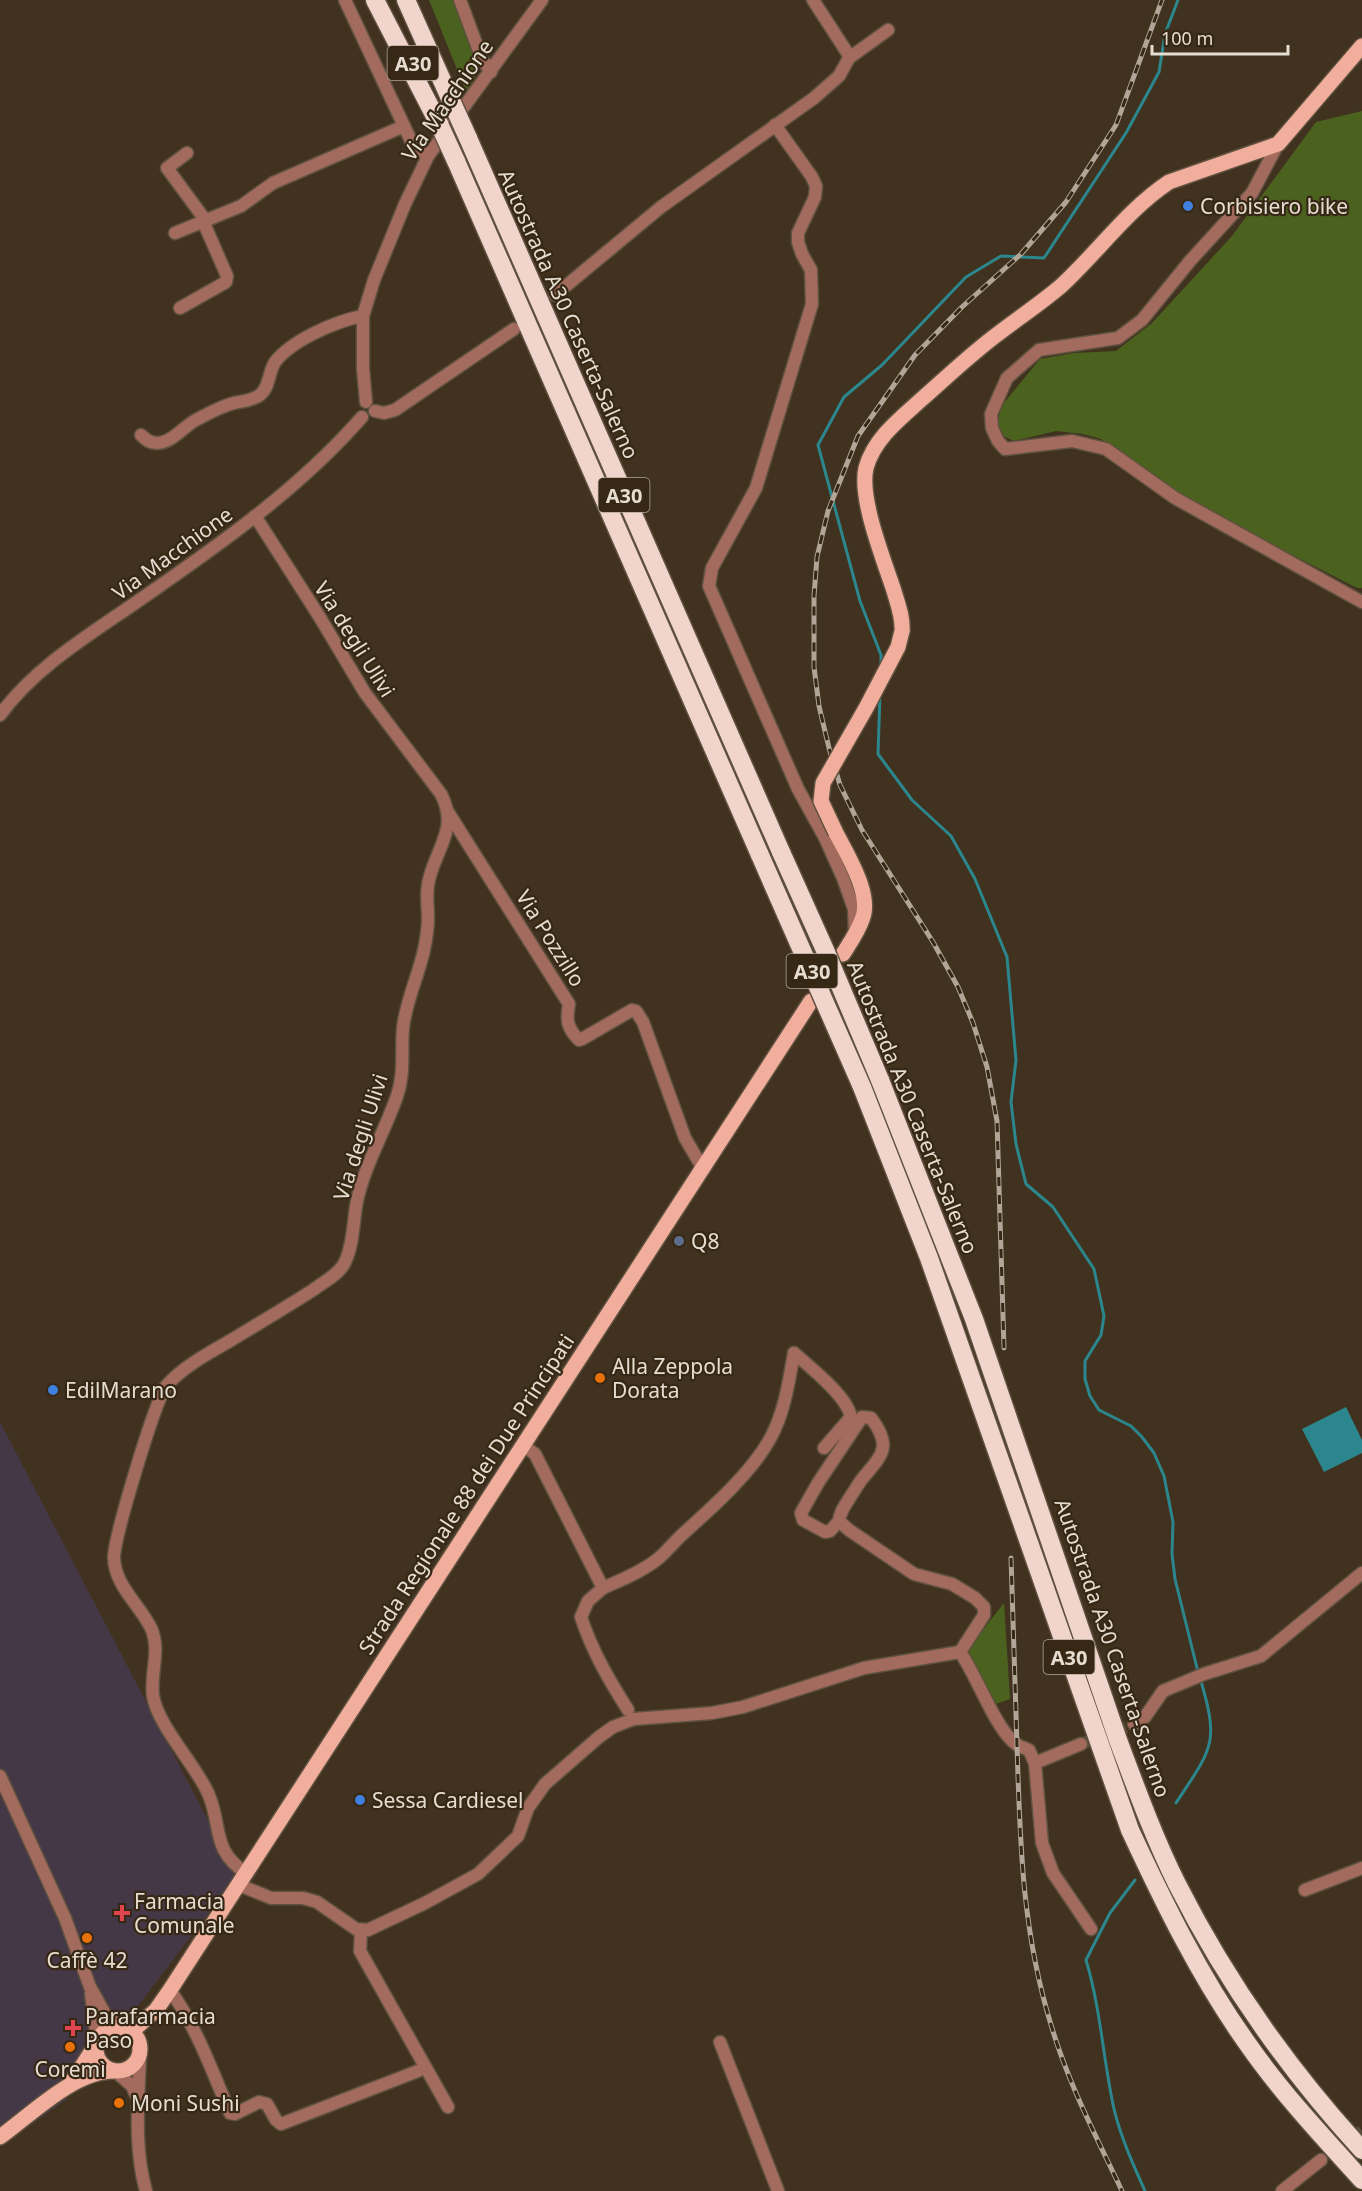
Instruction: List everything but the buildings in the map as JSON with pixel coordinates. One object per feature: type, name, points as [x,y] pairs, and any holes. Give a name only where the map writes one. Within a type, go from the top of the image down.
[{"type":"highway","points":[[375,0],[440,126]]},
{"type":"highway","name":"A30","points":[[386,0],[440,126]]},
{"type":"highway","name":"Autostrada A30 Caserta-Salerno","points":[[406,0],[825,950],[880,1080],[974,1319],[1118,1740],[1176,1883],[1220,1961],[1266,2035],[1321,2105],[1362,2150]]},
{"type":"highway","name":"Autostrada A30 Caserta-Salerno","points":[[440,126],[862,1088],[929,1258],[1130,1830],[1200,1970],[1247,2043],[1304,2117],[1362,2180]]},
{"type":"main road","points":[[843,954],[864,916],[865,905],[855,872],[821,801],[823,783],[871,700],[898,647],[902,631],[901,613],[872,523],[866,495],[866,469],[874,447],[887,431],[969,358],[1059,288],[1088,260],[1126,217],[1153,193],[1169,182],[1278,144],[1362,46]]},
{"type":"main road","name":"Strada Regionale 88 dei Due Principati","points":[[71,2083],[97,2042],[108,2030],[138,2026],[156,2010],[170,1990],[811,1001]]},
{"type":"main road","name":"Strada Regionale 88 dei Due Principati","points":[[0,2138],[71,2083],[90,2074],[123,2070],[132,2066],[138,2059],[156,2010]]},
{"type":"main road","points":[[123,2028],[135,2035],[140,2051]]},
{"type":"main road","points":[[97,2042],[96,2054],[99,2061],[106,2068],[115,2071]]},
{"type":"street","points":[[345,0],[412,143],[428,156]]},
{"type":"street","points":[[460,0],[482,59],[491,72]]},
{"type":"street","name":"Via Macchione","points":[[0,715],[34,676],[230,537],[321,460],[362,417],[359,409],[371,406],[363,368],[363,316],[374,280],[405,204],[428,156],[542,0]]},
{"type":"street","points":[[813,0],[850,57]]},
{"type":"street","points":[[555,295],[661,207],[814,98],[839,76],[850,57],[888,30]]},
{"type":"street","points":[[775,125],[816,186],[810,210],[798,232],[802,255],[811,270],[812,304],[756,488],[712,568],[709,586],[798,789],[825,838],[843,878],[854,909],[855,933]]},
{"type":"street","points":[[175,233],[241,206],[273,183],[404,126]]},
{"type":"street","points":[[1278,144],[1251,193],[1190,261],[1142,320],[1118,338],[1039,350],[1007,378],[991,414],[992,428],[1005,449],[1072,441],[1106,449],[1175,498],[1362,602]]},
{"type":"street","points":[[180,309],[226,282],[227,276],[204,221],[166,168],[187,153]]},
{"type":"street","points":[[141,435],[148,441],[158,443],[169,440],[196,420],[232,403],[248,401],[267,388],[274,364],[284,353],[313,334],[335,324],[363,316]]},
{"type":"street","points":[[371,406],[384,413],[395,411],[514,329]]},
{"type":"street","name":"Via degli Ulivi","points":[[243,1879],[218,1839],[215,1812],[207,1790],[153,1698],[156,1650],[151,1627],[126,1589],[116,1569],[114,1558],[152,1420],[164,1388],[200,1358],[327,1280],[345,1262],[366,1172],[398,1094],[404,1064],[403,1031],[407,1005],[424,948],[428,919],[426,900],[429,879],[446,835],[449,818],[441,794],[365,693],[255,516]]},
{"type":"street","name":"Via Pozzillo","points":[[448,811],[570,1004],[567,1024],[573,1034],[579,1040],[582,1039],[617,1017],[632,1010],[636,1011],[643,1022],[685,1138],[702,1167]]},
{"type":"street","points":[[824,1448],[851,1417],[849,1409],[794,1353],[788,1386],[775,1428],[758,1456],[704,1516],[658,1558],[620,1581],[603,1588],[588,1601],[581,1617],[588,1640],[610,1682],[634,1712],[661,1716],[712,1713],[743,1707],[864,1668],[960,1652],[984,1615],[984,1607],[975,1598],[952,1584],[914,1574],[839,1521]]},
{"type":"street","points":[[862,1417],[871,1418],[881,1432],[884,1446],[879,1460],[862,1480],[840,1513],[839,1521],[830,1531],[825,1532],[803,1520],[801,1513],[862,1417]]},
{"type":"street","points":[[524,1445],[535,1454],[603,1588]]},
{"type":"street","points":[[1134,1724],[1145,1717],[1163,1691],[1199,1676],[1260,1656],[1362,1573]]},
{"type":"street","points":[[960,1652],[970,1666],[1006,1734],[1017,1745],[1029,1750],[1035,1763],[1042,1843],[1053,1873],[1091,1929]]},
{"type":"street","points":[[243,1879],[271,1898],[303,1898],[317,1902],[356,1929],[368,1930],[478,1874],[518,1836],[528,1808],[545,1784],[634,1712]]},
{"type":"street","points":[[1035,1763],[1081,1744]]},
{"type":"street","points":[[0,1776],[65,1918],[90,1987],[105,2014],[123,2028]]},
{"type":"street","points":[[1305,1890],[1362,1868]]},
{"type":"street","points":[[361,1930],[360,1951],[448,2107]]},
{"type":"street","points":[[90,1987],[97,2042]]},
{"type":"street","points":[[170,1990],[198,2039],[230,2113],[235,2114],[260,2102],[267,2104],[276,2120],[281,2124],[418,2071]]},
{"type":"street","points":[[720,2042],[778,2191]]},
{"type":"street","points":[[140,2051],[138,2145],[141,2173],[146,2191]]},
{"type":"street","points":[[115,2071],[132,2086],[139,2100]]},
{"type":"street","points":[[1282,2191],[1321,2160]]},
{"type":"shaded area","points":[[0,1422],[237,1876],[66,2100],[0,2146]]},
{"type":"green space","points":[[429,0],[454,0],[478,70],[467,94]]},
{"type":"green space","points":[[1362,111],[1362,588],[1357,588],[1236,526],[1144,472],[1101,439],[1056,431],[1014,441],[1003,436],[997,421],[1003,404],[1040,359],[1074,353],[1116,351],[1152,323],[1232,236],[1316,122]]},
{"type":"green space","points":[[1004,1603],[1010,1699],[996,1704],[967,1650]]},
{"type":"water","points":[[1346,1407],[1362,1440],[1362,1453],[1324,1472],[1302,1429]]},
{"type":"waterway","points":[[881,666],[881,655],[860,601],[818,445],[844,397],[882,365],[966,277],[1001,256],[1044,258],[1126,133],[1159,72],[1165,34],[1178,0]]},
{"type":"waterway","points":[[880,694],[878,754],[912,800],[951,836],[975,879],[1007,957],[1016,1060],[1011,1102],[1016,1144],[1026,1184],[1053,1207],[1094,1269],[1104,1316],[1101,1335],[1085,1361],[1085,1379],[1090,1396],[1099,1410],[1131,1426],[1142,1437],[1154,1453],[1164,1476],[1173,1522],[1172,1554],[1175,1579],[1198,1672]]},
{"type":"waterway","points":[[1176,1803],[1198,1770],[1209,1745],[1210,1718],[1200,1678]]},
{"type":"waterway","points":[[1135,1880],[1110,1913],[1086,1960],[1095,1997],[1114,2109],[1124,2141],[1145,2191]]},
{"type":"tunnel","points":[[1081,1744],[1134,1724]]},
{"type":"tunnel","points":[[1329,2155],[1362,2131]]},
{"type":"railway","points":[[1004,1348],[997,1121],[987,1067],[973,1023],[958,987],[933,942],[862,830],[840,785],[819,706],[814,667],[814,596],[817,557],[828,511],[858,436],[915,355],[962,307],[1021,254],[1066,202],[1116,125],[1162,0]]},
{"type":"railway","points":[[1011,1558],[1021,1853],[1034,1957],[1059,2049],[1084,2111],[1122,2191]]},
{"type":"place","name":"Corbisiero bike","points":[[1188,206]]},
{"type":"place","name":"Q8","points":[[679,1241]]},
{"type":"place","name":"Alla Zeppola Dorata","points":[[600,1378]]},
{"type":"place","name":"EdilMarano","points":[[53,1390]]},
{"type":"place","name":"Sessa Cardiesel","points":[[360,1800]]},
{"type":"place","name":"Farmacia Comunale","points":[[122,1913]]},
{"type":"place","name":"Caffè 42","points":[[87,1938]]},
{"type":"place","name":"Parafarmacia Paso","points":[[73,2028]]},
{"type":"place","name":"Coremì","points":[[70,2047]]},
{"type":"place","name":"Moni Sushi","points":[[119,2103]]}]
